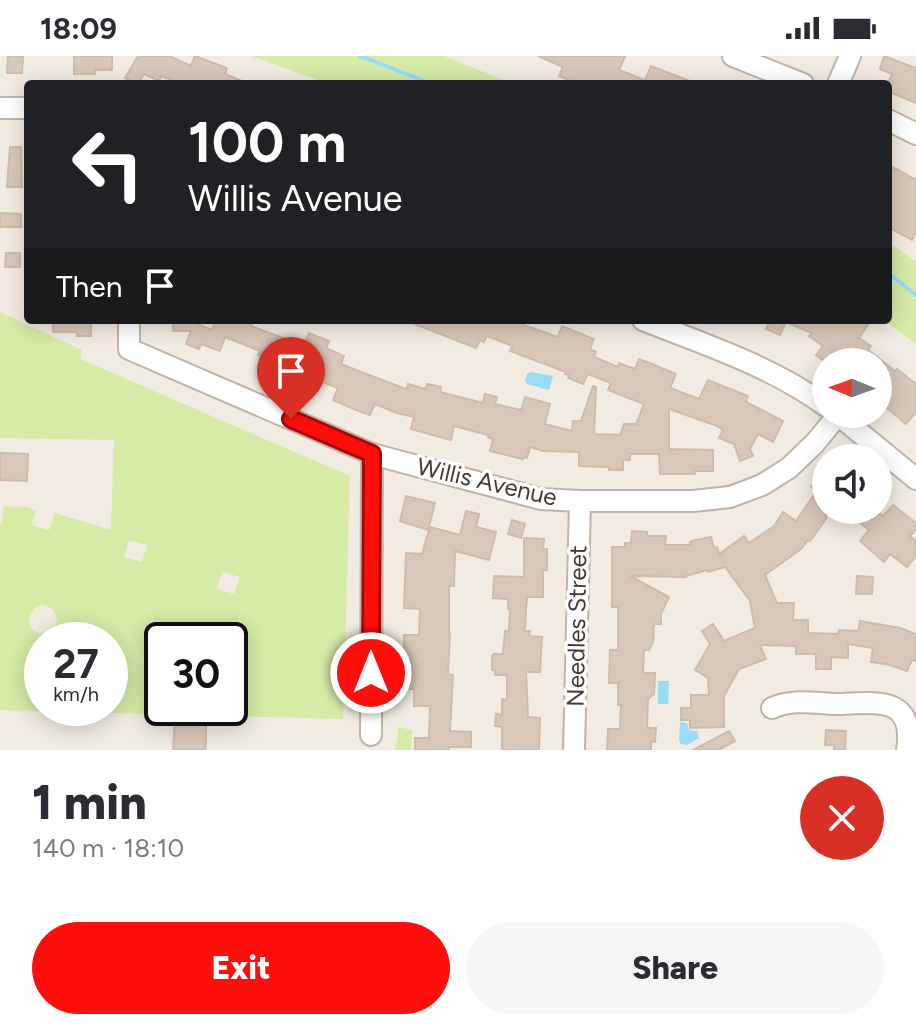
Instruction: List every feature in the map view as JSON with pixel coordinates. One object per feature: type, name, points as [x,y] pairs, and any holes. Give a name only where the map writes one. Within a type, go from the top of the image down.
[{"type":"street","points":[[733,56],[793,80]]},
{"type":"street","points":[[840,80],[850,56]]},
{"type":"street","points":[[0,108],[24,108]]},
{"type":"street","points":[[892,122],[916,134]]},
{"type":"street","name":"Willis Avenue","points":[[129,324],[129,349],[372,454],[541,499],[693,501],[741,494],[789,468],[826,428]]},
{"type":"street","points":[[653,324],[767,370],[812,396]]},
{"type":"street","points":[[854,428],[916,479]]},
{"type":"street","points":[[371,735],[372,454]]},
{"type":"street","name":"Needles Street","points":[[574,750],[580,501]]},
{"type":"street","points":[[772,708],[791,703],[883,703],[894,707],[906,722],[909,736],[907,750]]},
{"type":"green space","points":[[252,56],[444,56],[504,80],[317,80]]},
{"type":"green space","points":[[892,245],[916,261],[916,344],[888,324],[892,324]]},
{"type":"green space","points":[[0,312],[82,350],[80,359],[350,476],[343,719],[248,717],[248,622],[144,622],[144,714],[128,713],[128,622],[56,622],[52,609],[39,605],[31,613],[29,622],[24,622],[24,711],[0,710],[0,524],[3,506],[36,510],[31,525],[49,530],[55,513],[111,530],[114,440],[0,438]],"holes":[[[129,540],[147,545],[142,562],[124,557]],[[222,572],[240,577],[234,594],[217,589]]]},
{"type":"green space","points":[[398,727],[412,730],[411,750],[394,750]]},
{"type":"water","points":[[527,374],[553,376],[549,390],[527,384]]},
{"type":"water","points":[[658,681],[669,681],[668,704],[658,704]]},
{"type":"water","points":[[680,722],[687,723],[689,730],[697,731],[699,738],[687,745],[681,744]]},
{"type":"building","points":[[8,56],[23,56],[22,73],[7,73]]},
{"type":"building","points":[[74,56],[112,56],[112,70],[74,74]]},
{"type":"building","points":[[138,56],[169,56],[191,66],[195,56],[227,68],[225,74],[239,80],[172,80],[161,76],[157,80],[144,74],[140,80],[125,78]]},
{"type":"building","points":[[538,56],[625,56],[619,70],[645,80],[569,80],[559,76],[563,67]]},
{"type":"building","points":[[884,56],[916,68],[916,103],[892,93],[893,82],[889,80],[892,74],[880,69]]},
{"type":"building","points":[[651,66],[687,80],[645,80]]},
{"type":"building","points":[[10,147],[21,147],[22,187],[7,187]]},
{"type":"building","points":[[892,169],[916,180],[916,232],[912,240],[892,229]]},
{"type":"building","points":[[0,213],[21,214],[21,227],[0,227]]},
{"type":"building","points":[[6,253],[20,253],[20,267],[5,267]]},
{"type":"building","points":[[53,324],[91,324],[91,336],[77,336],[77,332],[53,332]]},
{"type":"building","points":[[173,324],[197,324],[212,330],[214,324],[252,324],[304,346],[309,333],[329,341],[326,348],[344,356],[341,364],[406,389],[408,384],[426,389],[427,384],[441,387],[440,392],[483,403],[485,394],[497,397],[495,404],[521,410],[525,397],[550,404],[545,424],[572,431],[573,421],[581,421],[593,386],[596,387],[594,434],[620,435],[624,424],[636,424],[644,404],[608,390],[611,383],[588,374],[583,384],[568,378],[566,372],[510,351],[512,346],[487,336],[484,342],[480,340],[476,348],[415,324],[521,324],[558,337],[562,326],[594,339],[590,349],[596,352],[594,357],[618,367],[619,363],[635,369],[639,359],[652,364],[676,374],[670,388],[699,399],[708,380],[748,396],[746,402],[783,421],[773,442],[758,434],[750,449],[753,456],[740,461],[734,444],[719,438],[723,430],[720,427],[669,409],[669,449],[713,450],[713,471],[695,471],[695,474],[660,474],[659,454],[630,454],[630,460],[623,460],[623,470],[579,466],[579,452],[543,451],[530,447],[527,458],[523,459],[490,451],[493,439],[488,435],[454,426],[451,440],[411,429],[414,417],[375,404],[370,415],[356,410],[333,400],[338,388],[298,372],[294,383],[258,368],[262,357],[258,355],[260,351],[225,337],[220,351],[201,344],[199,349],[186,344],[191,331],[173,331]]},
{"type":"building","points":[[768,324],[785,324],[780,335],[766,329]]},
{"type":"building","points":[[791,324],[868,324],[859,338],[871,346],[821,348],[823,346],[809,336],[812,333]]},
{"type":"building","points":[[892,369],[897,369],[916,384],[916,412],[906,424],[892,412]]},
{"type":"building","points":[[0,453],[28,454],[27,481],[0,480]]},
{"type":"building","points":[[406,496],[435,503],[428,530],[400,521]]},
{"type":"building","points":[[812,498],[812,524],[822,524],[810,541],[765,575],[777,603],[794,603],[793,620],[808,620],[808,633],[858,631],[860,621],[916,634],[916,661],[912,660],[907,671],[871,662],[873,648],[848,644],[848,658],[831,657],[831,669],[816,669],[816,654],[796,654],[796,646],[760,645],[766,659],[739,669],[724,696],[724,727],[690,728],[690,720],[681,720],[681,708],[691,708],[691,695],[709,695],[708,678],[695,670],[710,644],[702,631],[713,624],[724,641],[755,628],[750,601],[725,567],[686,577],[630,576],[669,597],[661,614],[661,624],[654,624],[653,642],[649,650],[644,650],[643,673],[655,673],[654,694],[648,699],[647,728],[656,728],[655,742],[651,741],[651,750],[607,750],[608,729],[620,729],[621,705],[618,705],[618,683],[609,683],[610,650],[618,650],[618,607],[612,607],[612,547],[625,547],[625,543],[631,543],[632,531],[647,532],[647,536],[666,536],[665,545],[691,545],[692,541],[711,537],[719,554],[744,536],[749,543],[774,526],[783,512],[796,521]]},
{"type":"building","points":[[892,506],[916,523],[916,529],[910,536],[916,541],[916,556],[907,567],[890,554],[884,562],[860,541],[869,530],[862,524],[892,524]]},
{"type":"building","points":[[466,511],[479,514],[476,527],[496,532],[489,560],[455,551],[454,586],[449,586],[448,674],[453,675],[450,731],[471,732],[471,747],[415,750],[415,738],[429,738],[430,706],[414,706],[414,689],[402,689],[404,635],[419,635],[420,609],[404,608],[406,553],[422,554],[430,527],[460,535]]},
{"type":"building","points":[[512,520],[525,524],[521,538],[508,534]]},
{"type":"building","points":[[524,538],[544,539],[543,549],[547,549],[543,597],[527,597],[525,631],[530,631],[529,636],[542,637],[540,672],[526,672],[528,717],[540,718],[539,750],[502,750],[502,727],[495,726],[496,714],[502,715],[502,699],[507,700],[507,675],[495,675],[492,656],[503,654],[510,609],[508,599],[493,598],[494,576],[524,577]]},
{"type":"building","points":[[857,576],[873,577],[872,594],[856,594]]},
{"type":"building","points":[[174,726],[206,726],[205,750],[173,750]]},
{"type":"building","points":[[826,730],[846,731],[845,750],[834,750],[834,745],[825,745]]},
{"type":"building","points":[[729,731],[735,741],[718,750],[693,750]]},
{"type":"waterway","points":[[360,56],[422,80]]},
{"type":"waterway","points":[[892,276],[916,295]]},
{"type":"route","points":[[291,419],[372,454],[371,673]]}]
